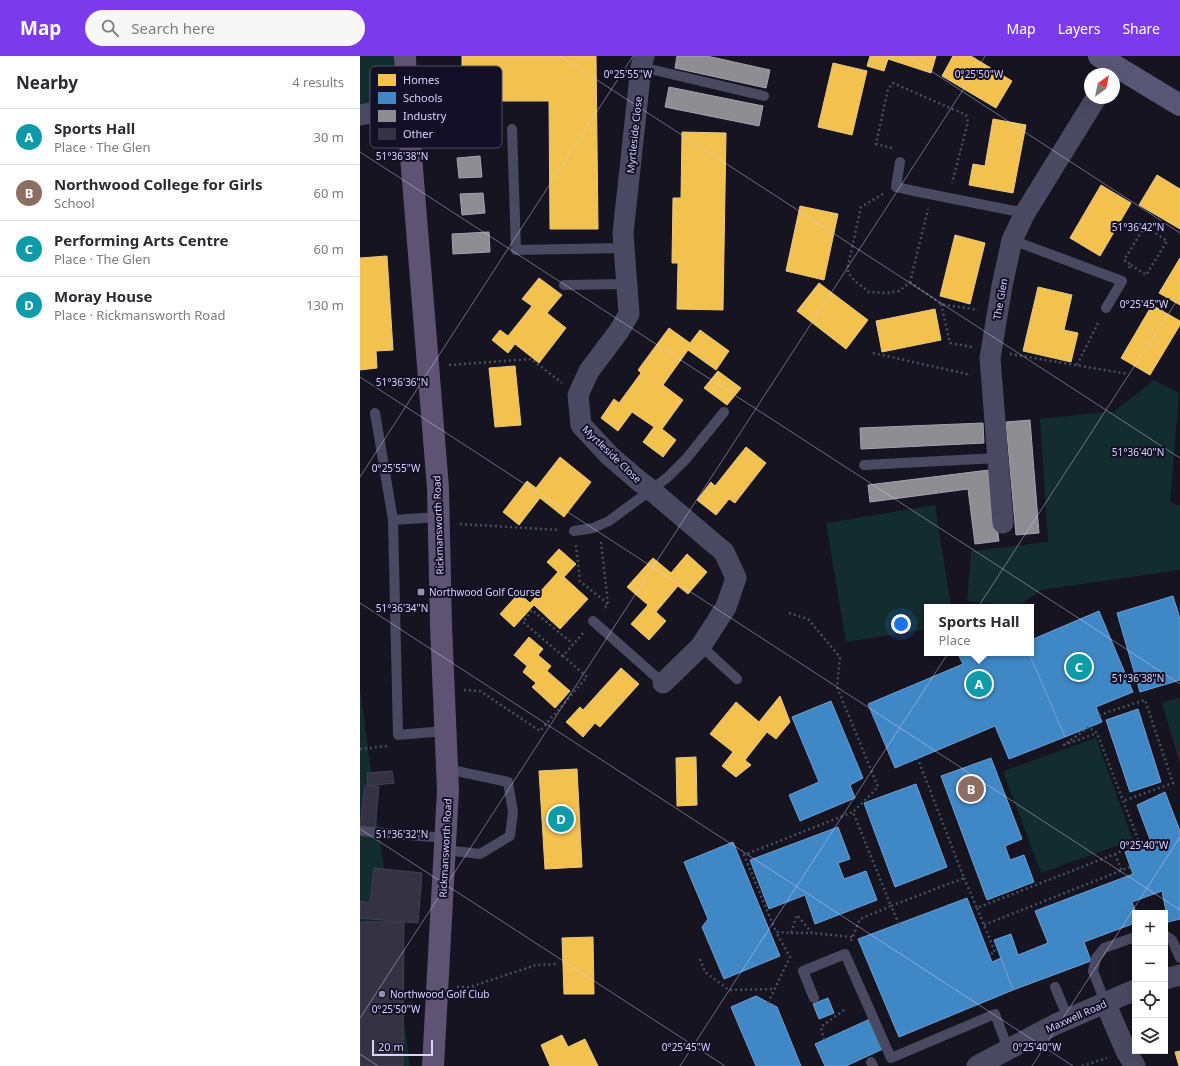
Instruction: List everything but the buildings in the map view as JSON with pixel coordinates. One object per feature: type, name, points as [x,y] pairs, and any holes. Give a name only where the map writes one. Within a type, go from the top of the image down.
[{"type":"main road","name":"Rickmansworth Road","points":[[405,56],[405,66]]},
{"type":"main road","points":[[1108,65],[1180,105]]},
{"type":"main road","name":"Rickmansworth Road","points":[[410,148],[438,488],[441,626],[448,790],[433,1066]]},
{"type":"street","name":"Myrtleside Close","points":[[643,62],[623,234],[629,314],[589,371],[578,395],[581,425],[610,456],[724,552],[736,578],[726,607],[701,646],[663,683]]},
{"type":"street","name":"The Glen","points":[[1003,523],[990,358],[1002,286],[1012,240],[1025,213],[1092,104]]},
{"type":"street","points":[[360,115],[370,113]]},
{"type":"street","points":[[1168,978],[1180,975]]},
{"type":"street","name":"Maxwell Road","points":[[976,1066],[1068,1018],[1132,991]]},
{"type":"street","points":[[1105,1002],[1131,1059]]},
{"type":"lane","points":[[643,62],[764,96]]},
{"type":"lane","points":[[512,129],[516,250],[623,248]]},
{"type":"lane","points":[[900,162],[896,187],[1025,213]]},
{"type":"lane","points":[[1012,240],[1122,281],[1106,308]]},
{"type":"lane","points":[[564,285],[626,284]]},
{"type":"lane","points":[[574,531],[593,528],[609,521],[668,477],[686,459],[724,412]]},
{"type":"lane","points":[[375,413],[393,520],[398,734],[445,731]]},
{"type":"lane","points":[[864,465],[998,458]]},
{"type":"lane","points":[[393,520],[439,520]]},
{"type":"lane","points":[[593,621],[663,683]]},
{"type":"lane","points":[[701,646],[737,679]]},
{"type":"lane","points":[[360,831],[445,844],[480,854],[510,836],[513,812],[508,782],[447,769]]},
{"type":"lane","points":[[1168,937],[1172,940],[1180,958]]},
{"type":"lane","points":[[1105,1002],[1093,971],[1096,958],[1104,948],[1132,938]]},
{"type":"lane","points":[[814,998],[803,971],[845,954],[891,1058],[995,1014],[1008,1049]]},
{"type":"lane","points":[[1055,987],[1068,1018]]},
{"type":"path","points":[[900,162],[903,150],[876,144],[888,89],[893,83],[966,115],[968,122],[948,198]]},
{"type":"path","points":[[896,187],[861,207],[848,266],[848,273],[856,282],[869,292],[887,294],[899,291],[910,282],[931,195]]},
{"type":"path","points":[[1145,226],[1167,241],[1146,275],[1131,265],[1124,260],[1145,226]]},
{"type":"path","points":[[1122,281],[1131,265]]},
{"type":"path","points":[[910,282],[941,304],[997,313]]},
{"type":"path","points":[[941,304],[950,343],[1128,374]]},
{"type":"path","points":[[1077,365],[1106,308]]},
{"type":"path","points":[[873,353],[991,379]]},
{"type":"path","points":[[428,366],[531,359],[578,395]]},
{"type":"path","points":[[439,520],[574,531],[580,581],[608,604]]},
{"type":"path","points":[[563,656],[608,604],[599,525]]},
{"type":"path","points":[[444,690],[480,691],[540,730],[587,677],[523,622],[532,610],[573,644]]},
{"type":"path","points":[[768,1003],[790,957],[776,932],[744,855],[853,812],[878,787],[837,687],[840,657],[808,619],[789,613]]},
{"type":"path","points":[[1099,715],[1145,700],[1173,783],[1123,801]]},
{"type":"path","points":[[977,908],[1115,854],[1139,842],[1097,733],[1090,727],[1064,745],[1097,733]]},
{"type":"path","points":[[360,749],[398,745],[398,734]]},
{"type":"path","points":[[918,759],[964,878],[995,952],[989,955]]},
{"type":"path","points":[[853,812],[899,924]]},
{"type":"path","points":[[1115,854],[1122,871]]},
{"type":"path","points":[[984,925],[1130,867]]},
{"type":"path","points":[[845,954],[860,918],[964,878]]},
{"type":"path","points":[[791,932],[797,916],[812,933]]},
{"type":"path","points":[[776,932],[812,933],[852,937]]},
{"type":"path","points":[[700,959],[705,972],[728,990],[775,989]]},
{"type":"path","points":[[437,989],[470,987],[536,965],[556,964]]},
{"type":"path","points":[[824,1040],[822,1027],[844,1010]]},
{"type":"path","points":[[1082,1066],[1131,1059]]},
{"type":"green space","points":[[360,56],[398,56],[399,66],[370,66],[370,109],[360,110]]},
{"type":"green space","points":[[1154,380],[1179,393],[1170,502],[1180,506],[1180,570],[1041,590],[1021,604],[997,604],[967,601],[971,551],[1048,542],[1040,419],[1115,411]]},
{"type":"green space","points":[[935,505],[951,604],[924,604],[924,629],[846,642],[826,523]]},
{"type":"green space","points":[[360,688],[362,703],[410,1066],[360,1066]]},
{"type":"green space","points":[[1180,697],[1180,764],[1162,703]]},
{"type":"green space","points":[[1096,738],[1133,840],[1041,873],[1003,771]]},
{"type":"place","name":"Northwood Golf Course","points":[[421,592]]},
{"type":"place","name":"Performing Arts Centre","points":[[1079,667]]},
{"type":"place","name":"Sports Hall","points":[[979,684]]},
{"type":"place","name":"Northwood College for Girls","points":[[971,789]]},
{"type":"place","name":"Moray House","points":[[561,819]]},
{"type":"place","name":"Northwood Golf Club","points":[[382,994]]}]
